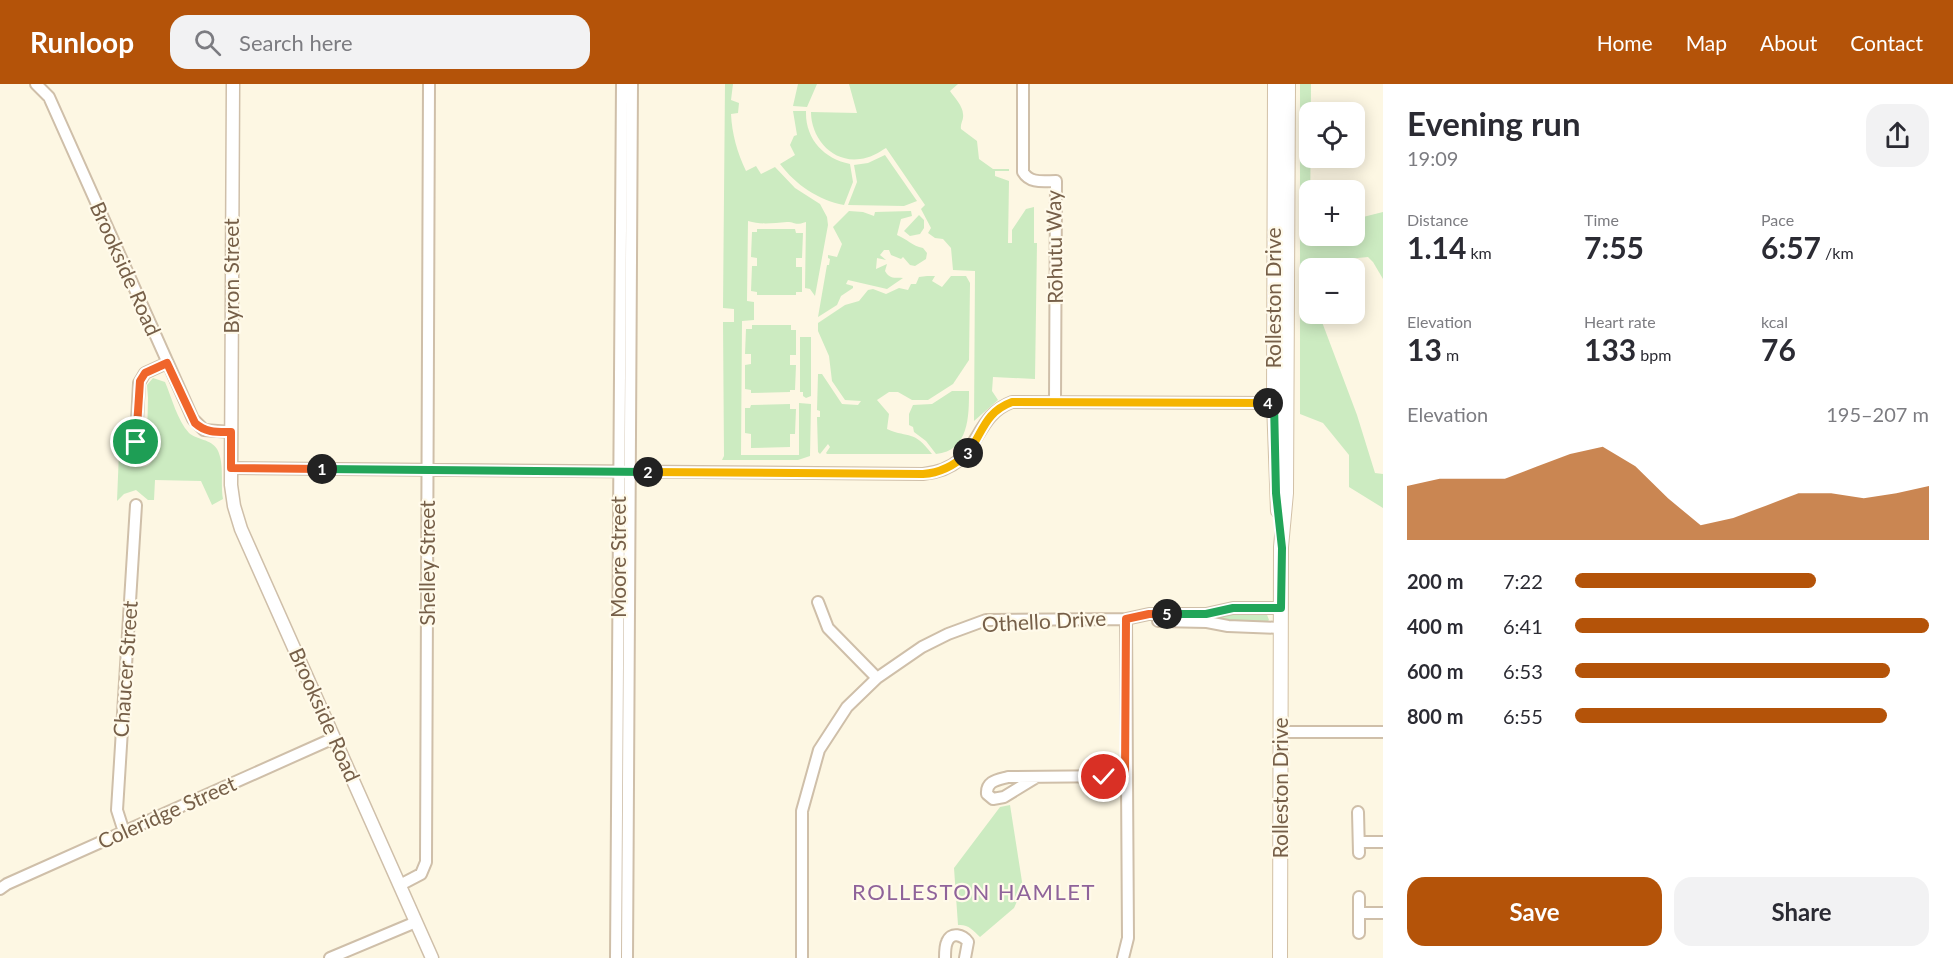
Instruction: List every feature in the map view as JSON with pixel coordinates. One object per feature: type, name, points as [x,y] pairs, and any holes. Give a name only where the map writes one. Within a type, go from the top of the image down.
[{"type":"main road","name":"Rolleston Drive","points":[[1275,84],[1280,403]]},
{"type":"main road","name":"Rolleston Drive","points":[[1280,958],[1281,547],[1276,493],[1288,84]]},
{"type":"street","name":"Brookside Road","points":[[36,84],[49,97],[195,423],[208,431],[231,432]]},
{"type":"street","name":"Byron Street","points":[[231,468],[233,84]]},
{"type":"street","name":"Shelley Street","points":[[400,885],[421,874],[426,862],[429,84]]},
{"type":"street","name":"Moore Street","points":[[621,84],[627,958]]},
{"type":"street","name":"Moore Street","points":[[616,958],[632,84]]},
{"type":"street","name":"Rōhutu Way","points":[[1023,84],[1023,172],[1033,181],[1056,177],[1055,401]]},
{"type":"street","points":[[141,453],[136,440],[139,383],[145,373],[167,363]]},
{"type":"street","points":[[231,468],[931,474],[951,466],[966,454],[990,416],[1003,405],[1018,401],[1280,403]]},
{"type":"street","name":"Brookside Road","points":[[231,468],[232,494],[238,521],[432,958]]},
{"type":"street","name":"Chaucer Street","points":[[124,832],[117,810],[136,505]]},
{"type":"street","points":[[818,602],[828,628],[877,678]]},
{"type":"street","name":"Othello Drive","points":[[1130,618],[1149,614],[1206,614],[1233,608],[1281,608]]},
{"type":"street","points":[[1123,958],[1128,938],[1125,776],[1130,618]]},
{"type":"street","name":"Othello Drive","points":[[802,958],[802,812],[819,750],[847,707],[877,678],[922,646],[948,633],[986,620],[1130,618],[1281,628]]},
{"type":"street","points":[[1281,732],[1383,732]]},
{"type":"street","name":"Coleridge Street","points":[[0,889],[334,738]]},
{"type":"street","points":[[1035,778],[1125,776]]},
{"type":"street","points":[[1358,812],[1359,853]]},
{"type":"street","points":[[1359,842],[1383,842]]},
{"type":"street","points":[[1359,897],[1359,933]]},
{"type":"street","points":[[1359,913],[1383,913]]},
{"type":"street","points":[[330,958],[416,922]]},
{"type":"street","points":[[945,958],[948,940],[957,935],[962,936],[968,942],[964,958]]},
{"type":"green space","points":[[725,84],[733,84],[731,100],[739,103],[738,113],[731,114],[736,143],[746,171],[756,166],[761,174],[775,167],[795,188],[820,204],[827,217],[828,225],[815,296],[810,289],[805,288],[806,222],[797,224],[748,221],[747,301],[754,302],[754,320],[742,321],[741,455],[799,455],[799,403],[811,404],[810,456],[798,460],[722,460],[724,456],[723,322],[734,322],[734,309],[723,308]]},
{"type":"green space","points":[[798,84],[817,84],[807,107],[793,106]]},
{"type":"green space","points":[[849,84],[958,84],[950,91],[963,111],[961,129],[977,141],[979,159],[993,169],[1009,169],[1009,171],[995,171],[995,176],[1009,181],[1008,243],[1012,243],[1012,230],[1026,209],[1034,207],[1034,243],[1037,243],[1035,379],[993,377],[992,391],[998,400],[974,421],[975,271],[953,270],[951,248],[943,239],[935,238],[928,233],[931,228],[921,209],[925,205],[886,148],[867,158],[850,159],[832,153],[819,139],[812,122],[811,112],[857,113]]},
{"type":"green space","points":[[1300,84],[1311,84],[1311,102],[1300,102]]},
{"type":"green space","points":[[793,111],[806,111],[809,130],[824,152],[832,158],[850,164],[853,182],[844,205],[808,191],[780,164],[795,155],[790,145],[794,136],[797,135]]},
{"type":"green space","points":[[885,155],[917,201],[904,206],[848,205],[857,182],[854,165],[868,163]]},
{"type":"green space","points":[[1300,168],[1310,168],[1310,180],[1300,180]]},
{"type":"green space","points":[[849,211],[874,216],[875,212],[911,211],[912,216],[901,219],[897,235],[923,248],[927,253],[926,259],[915,266],[910,265],[903,257],[901,259],[891,255],[889,250],[884,250],[880,255],[886,260],[877,258],[876,269],[887,264],[885,271],[889,276],[903,278],[887,289],[848,280],[846,284],[853,288],[841,296],[837,305],[818,317],[830,259],[828,255],[837,257],[842,244],[833,227]]},
{"type":"green space","points":[[1383,212],[1383,279],[1368,257],[1300,258],[1300,246],[1365,246],[1365,216]]},
{"type":"green space","points":[[919,215],[924,220],[924,228],[920,234],[910,236],[904,231]]},
{"type":"green space","points":[[757,229],[795,229],[796,233],[803,233],[802,258],[796,258],[796,267],[802,267],[802,292],[796,292],[796,295],[757,295],[757,292],[751,291],[752,266],[757,266],[757,258],[751,257],[752,232],[757,232]]},
{"type":"green space","points":[[935,276],[932,281],[942,287],[951,276],[966,276],[970,283],[969,360],[953,384],[928,400],[912,400],[898,392],[889,392],[877,400],[889,414],[887,429],[915,438],[932,454],[827,454],[830,447],[828,444],[820,454],[818,452],[817,417],[820,417],[820,411],[817,410],[818,374],[822,374],[842,404],[858,405],[861,401],[845,400],[832,381],[829,356],[818,331],[818,323],[845,305],[859,301],[868,290],[873,289],[886,294],[899,288],[908,290],[911,284],[916,284],[919,277]]},
{"type":"green space","points":[[1300,324],[1323,324],[1357,415],[1375,473],[1383,474],[1383,508],[1349,487],[1349,455],[1323,423],[1300,414]]},
{"type":"green space","points":[[752,325],[791,325],[791,330],[796,330],[796,355],[790,355],[790,365],[796,365],[795,390],[751,393],[751,390],[745,389],[745,365],[751,364],[751,354],[745,354],[746,329],[752,329]]},
{"type":"green space","points":[[800,337],[811,337],[811,396],[806,398],[803,392],[800,392]]},
{"type":"green space","points":[[153,378],[165,382],[178,415],[189,433],[211,443],[217,449],[222,467],[223,499],[212,505],[201,481],[155,480],[154,500],[148,500],[136,490],[124,494],[117,501],[119,452],[128,454],[129,461],[135,465],[145,467],[154,458],[155,446],[147,441],[147,385]]},
{"type":"green space","points":[[952,391],[969,391],[965,431],[955,446],[936,454],[909,425],[909,414],[913,405],[932,404]]},
{"type":"green space","points":[[790,404],[790,409],[796,409],[795,434],[790,434],[790,447],[751,448],[751,434],[745,433],[745,408],[750,408],[751,405]]},
{"type":"green space","points":[[1225,611],[1266,612],[1269,620],[1230,624],[1212,619],[1149,619]]},
{"type":"green space","points":[[1010,805],[1023,888],[1014,908],[980,937],[968,927],[958,925],[954,868],[1000,807]]},
{"type":"district","name":"ROLLESTON HAMLET","points":[[974,892]]},
{"type":"route","points":[[136,442],[138,386],[145,373],[167,363],[195,423],[208,431],[231,432],[231,468],[931,474],[942,471],[959,461],[974,444],[990,416],[1003,405],[1012,402],[1274,403],[1276,493],[1282,548],[1281,608],[1233,608],[1206,614],[1149,614],[1126,619],[1125,776],[1104,777]]}]
